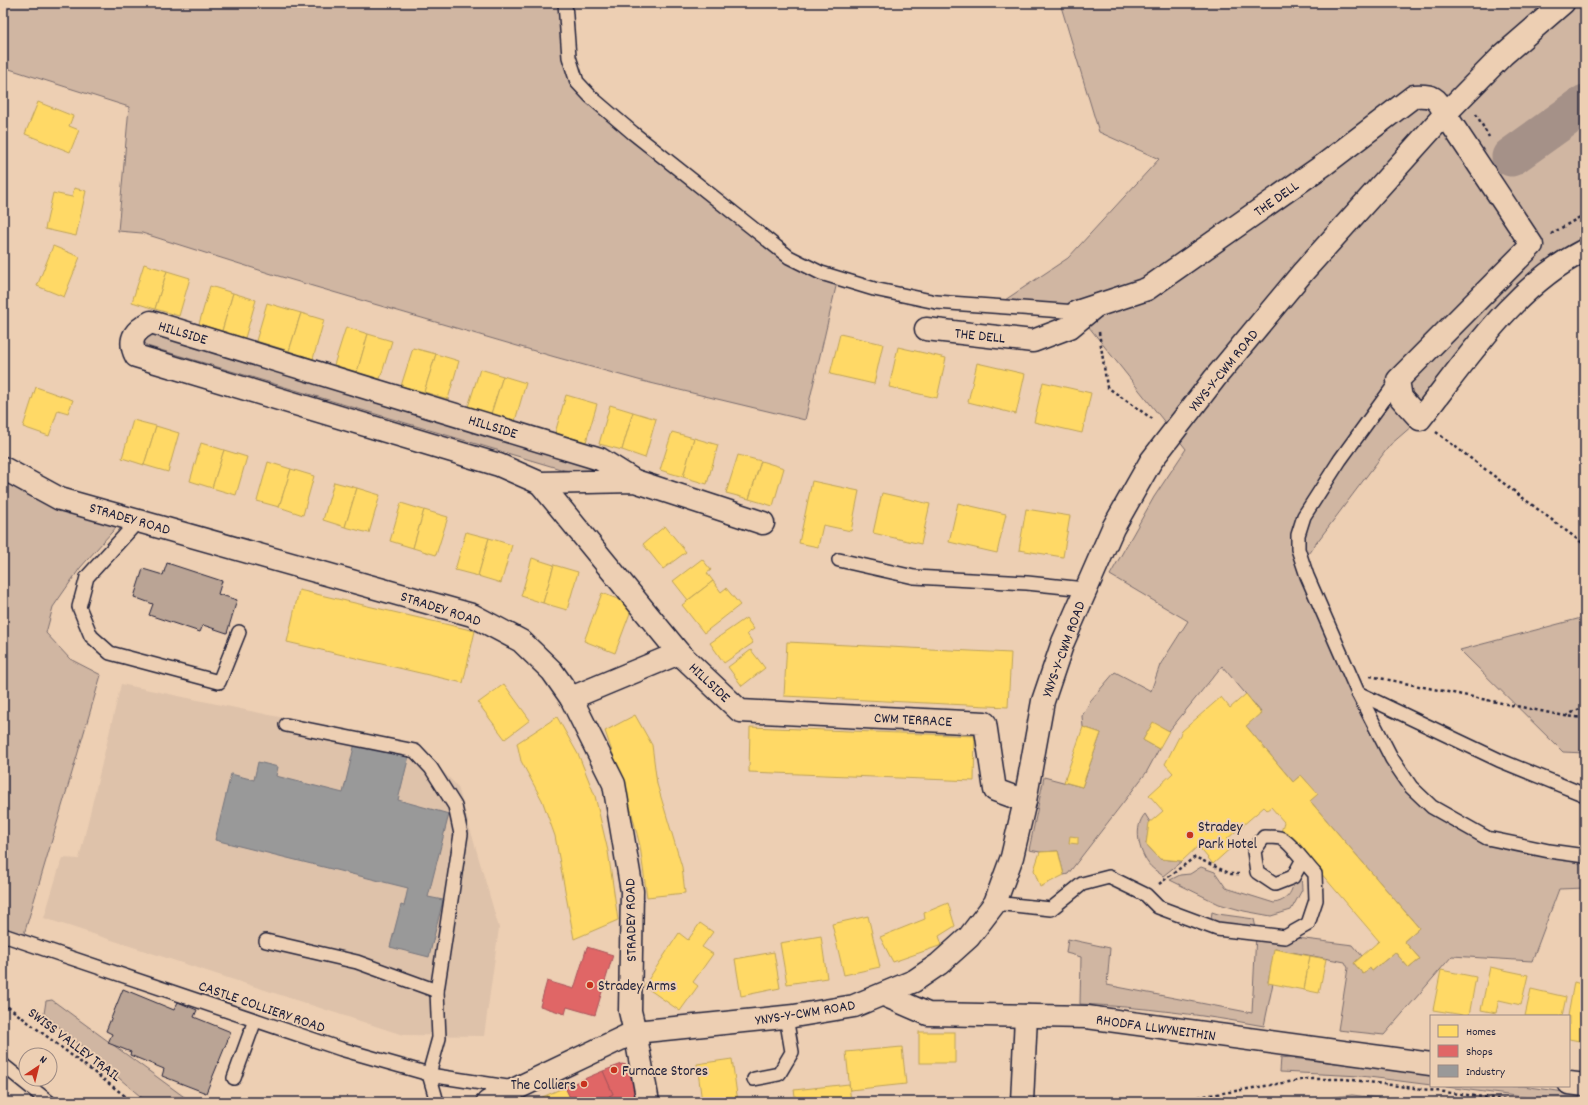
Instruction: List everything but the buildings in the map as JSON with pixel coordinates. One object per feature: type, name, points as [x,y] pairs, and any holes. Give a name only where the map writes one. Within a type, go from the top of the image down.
[{"type":"street","name":"YNYS-Y-CWM ROAD","points":[[488,1102],[635,1032],[786,1017],[854,1006],[914,981],[939,964],[969,936],[995,904],[1012,857],[1043,701],[1063,642],[1113,528],[1151,461],[1215,378],[1303,272],[1445,114],[1503,55],[1563,3]]},
{"type":"street","name":"THE DELL","points":[[926,330],[1033,340],[1070,327],[1086,309],[1148,289],[1325,164],[1414,96],[1428,95],[1439,101],[1445,114],[1532,245]]},
{"type":"street","points":[[1532,245],[1398,380],[1401,398],[1420,419],[1495,323],[1528,290],[1574,255],[1585,250]]},
{"type":"street","name":"HILLSIDE","points":[[635,481],[540,483],[499,465],[136,356],[132,348],[133,337],[141,327],[151,322],[600,459],[635,481],[763,523]]},
{"type":"street","name":"STRADEY ROAD","points":[[3,468],[60,499],[472,615],[521,641],[552,671],[571,698],[614,784],[632,891],[630,1011],[648,1102]]},
{"type":"street","name":"HILLSIDE","points":[[540,483],[679,653],[740,711]]},
{"type":"street","name":"HILLSIDE","points":[[571,698],[679,653]]},
{"type":"street","name":"CWM TERRACE","points":[[740,711],[985,723],[995,790],[1024,802]]},
{"type":"street","name":"RHODFA LLWYNEITHIN","points":[[884,994],[928,1014],[1087,1017],[1430,1064]]},
{"type":"street","points":[[1022,1102],[1026,1016]]},
{"type":"street","points":[[1570,1083],[1585,1085]]},
{"type":"lane","points":[[565,3],[569,57],[576,82],[633,133],[789,257],[820,273],[874,289],[936,302],[1086,309]]},
{"type":"lane","points":[[1398,380],[1321,489],[1304,516],[1298,535],[1298,549],[1307,576],[1358,693],[1392,759],[1411,787],[1432,807],[1487,838],[1549,851],[1585,856]]},
{"type":"lane","points":[[138,521],[87,577],[79,607],[91,636],[110,653],[219,682],[239,632]]},
{"type":"lane","points":[[839,560],[914,577],[1027,583],[1085,590]]},
{"type":"lane","points":[[1358,693],[1499,760],[1585,795]]},
{"type":"lane","points":[[286,724],[415,751],[431,768],[455,806],[461,834],[437,991],[440,1038],[429,1074],[437,1102]]},
{"type":"lane","points":[[995,904],[1051,909],[1082,884],[1109,877],[1146,895],[1158,907],[1217,929],[1285,937],[1308,924],[1316,900],[1315,874],[1302,861]]},
{"type":"lane","name":"CASTLE COLLIERY ROAD","points":[[3,934],[341,1049],[429,1074],[516,1088]]},
{"type":"lane","points":[[266,940],[357,962],[437,991]]},
{"type":"lane","points":[[754,1080],[779,1074],[792,1052],[786,1017]]},
{"type":"lane","points":[[234,1078],[255,1020]]},
{"type":"lane","points":[[3,1064],[49,1102]]},
{"type":"path","points":[[1532,245],[1585,214]]},
{"type":"path","points":[[1086,309],[1107,387],[1172,433]]},
{"type":"path","points":[[1420,419],[1585,545]]},
{"type":"path","points":[[1349,672],[1566,716],[1585,718]]},
{"type":"path","points":[[1566,716],[1585,706]]},
{"type":"path","points":[[1146,895],[1195,857],[1231,874]]},
{"type":"path","name":"SWISS VALLEY TRAIL","points":[[3,1004],[134,1102]]},
{"type":"path","points":[[1169,1102],[1307,1079],[1345,1079],[1521,1102]]},
{"type":"shaded area","points":[[3,3],[565,3],[577,82],[789,257],[838,278],[805,420],[642,381],[275,275],[142,233],[118,231],[129,107],[3,67]]},
{"type":"shaded area","points":[[1060,3],[1585,3],[1585,255],[1554,270],[1420,419],[1390,445],[1299,566],[1409,788],[1486,840],[1585,858],[1585,888],[1559,889],[1532,961],[1452,956],[1384,1035],[1338,1030],[1348,968],[1345,962],[1275,949],[1268,982],[1273,983],[1264,1026],[1172,1012],[1080,1004],[1081,957],[1066,953],[1068,939],[1110,948],[1107,985],[1252,1013],[1256,934],[1210,926],[1212,912],[1254,919],[1257,933],[1353,945],[1362,956],[1354,963],[1363,974],[1370,968],[1372,971],[1395,952],[1409,968],[1420,959],[1404,941],[1419,928],[1310,801],[1317,794],[1301,775],[1293,782],[1246,726],[1261,712],[1222,666],[1169,731],[1153,723],[1143,740],[1159,749],[1146,773],[1068,874],[1064,875],[1058,851],[1040,852],[1029,850],[1044,777],[1082,787],[1101,733],[1083,727],[1082,716],[1091,700],[1115,672],[1151,691],[1160,665],[1188,621],[1110,575],[1154,497],[1186,449],[1077,312],[996,306],[1068,258],[1159,159],[1099,132]]},
{"type":"shaded area","points":[[153,331],[604,468],[596,475],[564,470],[147,346],[144,341],[147,333]]},
{"type":"shaded area","points":[[3,480],[119,524],[80,568],[53,607],[46,633],[70,659],[101,675],[22,941],[3,934]]},
{"type":"shaded area","points":[[1585,617],[1585,753],[1563,752],[1460,650]]},
{"type":"shaded area","points":[[121,684],[419,746],[458,787],[499,928],[484,1036],[403,1035],[44,918],[62,858],[79,859]]},
{"type":"shaded area","points":[[1145,814],[1150,822],[1146,844],[1160,859],[1182,861],[1163,876],[1149,865],[1140,846],[1138,832],[1139,825]]},
{"type":"shaded area","points":[[1201,867],[1215,872],[1226,888],[1274,903],[1285,899],[1291,891],[1293,887],[1295,870],[1301,871],[1302,890],[1291,910],[1271,916],[1219,904],[1170,880],[1180,875],[1190,874]]},
{"type":"shaded area","points":[[52,1000],[192,1102],[147,1102],[44,1014],[46,1001]]},
{"type":"shaded area","points":[[1281,1057],[1430,1073],[1430,1085],[1361,1076],[1280,1072]]},
{"type":"shaded area","points":[[1447,1087],[1530,1087],[1585,1095],[1585,1102],[1561,1102]]},
{"type":"shaded area","points":[[1352,1095],[1413,1102],[1295,1102]]},
{"type":"waterway","points":[[1511,157],[1585,104]]},
{"type":"place","name":"Stradey Park Hotel","points":[[1190,835]]},
{"type":"place","name":"Stradey Arms","points":[[590,985]]},
{"type":"place","name":"Furnace Stores","points":[[614,1070]]},
{"type":"place","name":"The Colliers","points":[[584,1084]]}]
